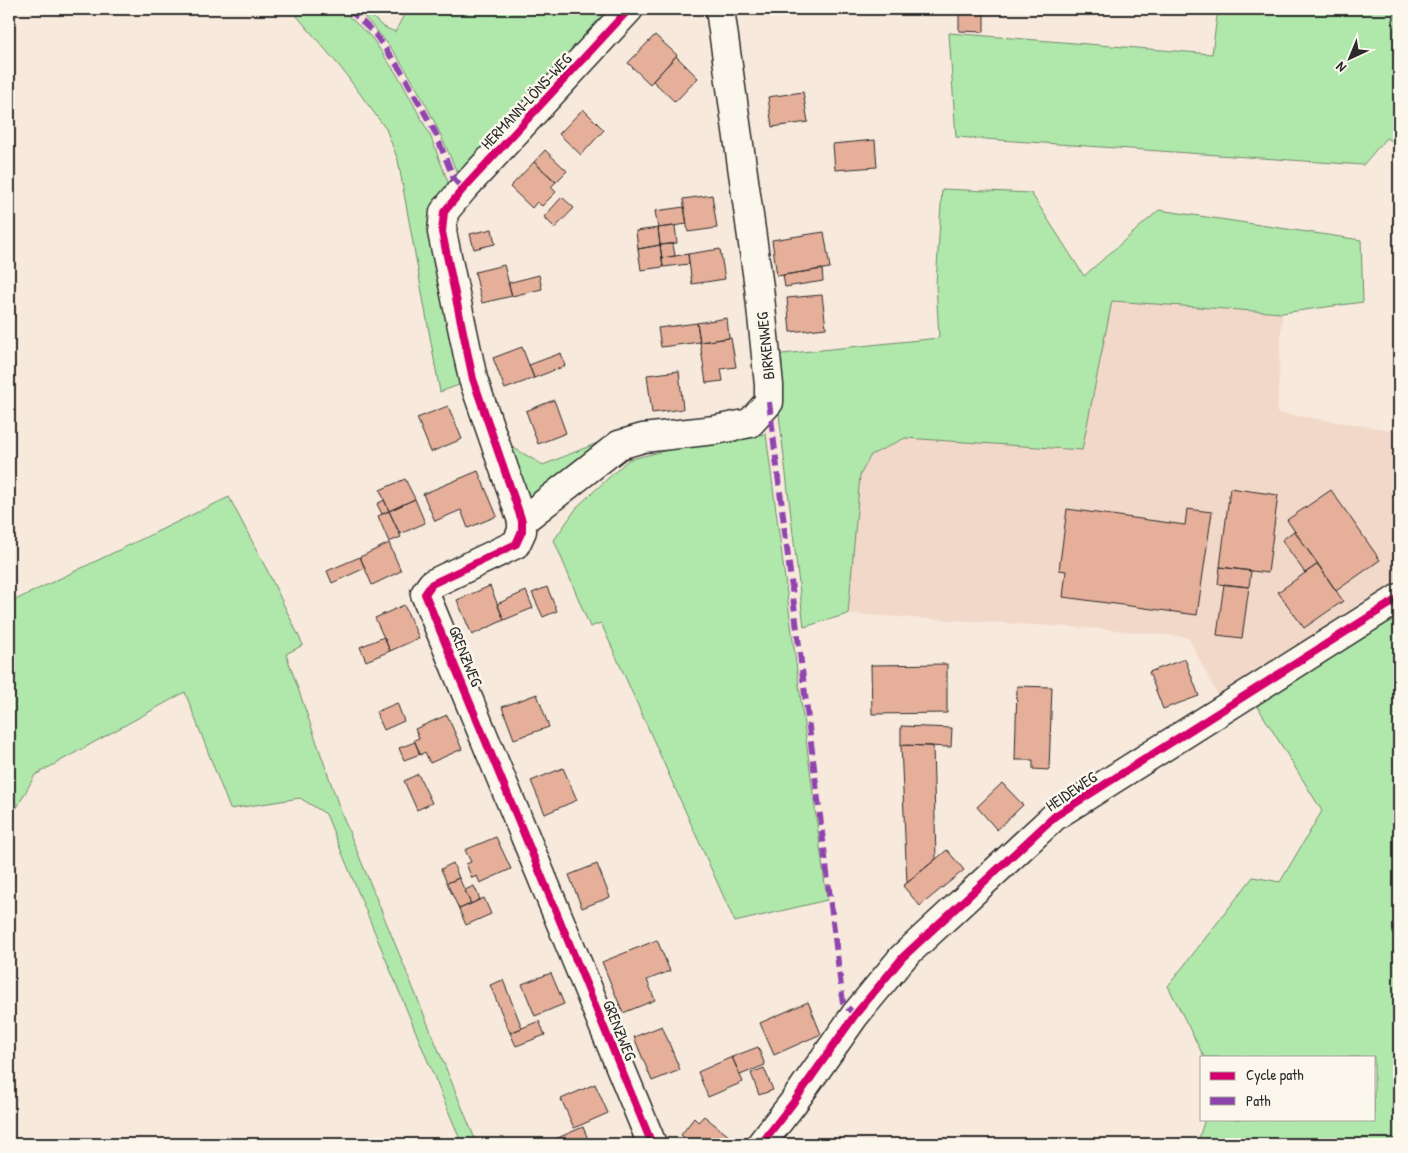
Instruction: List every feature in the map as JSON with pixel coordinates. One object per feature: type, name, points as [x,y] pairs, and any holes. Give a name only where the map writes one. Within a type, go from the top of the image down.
[{"type":"street","name":"HERMANN-LÖNS-WEG","points":[[522,521],[474,379],[442,232],[444,212],[469,182],[629,9]]},
{"type":"street","name":"BIRKENWEG","points":[[522,521],[619,445],[643,438],[715,430],[750,423],[769,402],[769,385],[758,287],[720,9]]},
{"type":"street","name":"GRENZWEG","points":[[522,521],[522,531],[516,544],[432,584],[425,594],[652,1144]]},
{"type":"street","name":"HEIDEWEG","points":[[761,1144],[815,1073],[855,1015],[902,958],[1055,816],[1399,598]]},
{"type":"shaded area","points":[[1111,301],[1282,313],[1277,413],[1399,431],[1399,581],[1221,702],[1188,637],[1105,629],[848,614],[860,475],[871,455],[905,438],[1082,450]]},
{"type":"green space","points":[[291,9],[341,9],[372,38],[400,79],[430,135],[448,182],[435,209],[464,383],[440,392],[398,160],[386,129],[341,68]]},
{"type":"green space","points":[[356,9],[364,9],[382,26],[395,32],[407,9],[613,9],[458,175],[416,86],[389,45]]},
{"type":"green space","points":[[1218,9],[1399,9],[1399,144],[1386,138],[1363,165],[956,137],[949,33],[1212,54]]},
{"type":"green space","points":[[942,189],[1031,193],[1084,276],[1159,210],[1361,240],[1363,302],[1282,313],[1112,301],[1082,450],[905,438],[871,455],[860,475],[848,614],[804,627],[772,355],[939,338],[936,284]]},
{"type":"green space","points":[[504,423],[512,447],[543,465],[607,439],[527,500],[499,425]]},
{"type":"green space","points":[[766,434],[827,900],[735,922],[601,623],[590,627],[554,540],[578,506],[628,460],[683,446]]},
{"type":"green space","points":[[229,497],[303,645],[286,654],[341,812],[477,1144],[462,1144],[326,814],[300,798],[230,809],[185,692],[35,775],[9,822],[9,603]]},
{"type":"green space","points":[[1399,613],[1399,1144],[1197,1144],[1205,1120],[1376,1120],[1376,1056],[1203,1056],[1168,986],[1253,877],[1280,882],[1322,811],[1256,704]]},
{"type":"building","points":[[959,9],[984,9],[984,32],[959,31]]},
{"type":"building","points":[[655,35],[677,55],[650,84],[628,63]]},
{"type":"building","points":[[676,56],[698,78],[675,102],[653,81]]},
{"type":"building","points":[[803,92],[808,122],[772,127],[768,97]]},
{"type":"building","points":[[583,109],[604,130],[581,155],[559,134]]},
{"type":"building","points":[[875,140],[877,167],[835,170],[833,144]]},
{"type":"building","points":[[545,150],[567,171],[556,182],[534,162]]},
{"type":"building","points":[[534,162],[556,182],[551,187],[556,192],[542,206],[537,202],[532,208],[510,187]]},
{"type":"building","points":[[712,195],[717,228],[688,232],[683,199]]},
{"type":"building","points":[[562,197],[574,208],[555,228],[544,217]]},
{"type":"building","points":[[684,207],[687,224],[658,228],[655,211]]},
{"type":"building","points":[[675,226],[677,243],[660,245],[658,228]]},
{"type":"building","points":[[658,228],[660,245],[638,249],[636,231]]},
{"type":"building","points":[[492,229],[495,244],[474,249],[470,234]]},
{"type":"building","points":[[824,232],[830,268],[777,276],[772,240]]},
{"type":"building","points":[[673,244],[675,256],[662,258],[660,245]]},
{"type":"building","points":[[660,245],[663,267],[641,270],[638,249]]},
{"type":"building","points":[[720,249],[725,279],[692,284],[688,254]]},
{"type":"building","points":[[688,254],[689,264],[663,267],[662,258]]},
{"type":"building","points":[[504,265],[512,296],[482,303],[475,272]]},
{"type":"building","points":[[822,269],[823,281],[785,287],[783,275]]},
{"type":"building","points":[[539,275],[542,289],[512,296],[508,283]]},
{"type":"building","points":[[822,295],[826,328],[790,332],[787,298]]},
{"type":"building","points":[[727,318],[729,338],[700,342],[697,323]]},
{"type":"building","points":[[697,323],[700,342],[661,347],[658,328]]},
{"type":"building","points":[[731,338],[736,367],[721,369],[723,381],[706,383],[700,342]]},
{"type":"building","points":[[522,347],[534,378],[505,389],[493,358]]},
{"type":"building","points":[[561,353],[565,366],[534,378],[529,365]]},
{"type":"building","points":[[679,371],[683,409],[652,413],[647,375]]},
{"type":"building","points":[[554,400],[566,433],[538,444],[526,411]]},
{"type":"building","points":[[448,406],[462,439],[431,452],[417,418]]},
{"type":"building","points":[[478,471],[497,516],[468,528],[461,510],[435,521],[423,494]]},
{"type":"building","points":[[405,479],[415,499],[389,511],[380,490]]},
{"type":"building","points":[[1230,488],[1278,495],[1268,573],[1220,567]]},
{"type":"building","points":[[1331,490],[1380,560],[1336,591],[1287,520]]},
{"type":"building","points":[[415,499],[425,523],[400,534],[389,511]]},
{"type":"building","points":[[384,500],[389,511],[382,514],[377,504]]},
{"type":"building","points":[[1067,509],[1185,525],[1187,509],[1212,512],[1197,615],[1063,597],[1066,571],[1059,570]]},
{"type":"building","points":[[389,511],[401,537],[389,542],[378,516]]},
{"type":"building","points":[[1294,531],[1318,564],[1305,573],[1282,540]]},
{"type":"building","points":[[389,543],[401,571],[372,585],[360,557]]},
{"type":"building","points":[[360,557],[365,568],[332,583],[327,571]]},
{"type":"building","points":[[1318,564],[1343,601],[1304,628],[1278,592]]},
{"type":"building","points":[[1220,567],[1251,571],[1249,587],[1218,584]]},
{"type":"building","points":[[1224,584],[1249,587],[1242,638],[1217,635]]},
{"type":"building","points":[[490,586],[504,620],[472,635],[457,600]]},
{"type":"building","points":[[547,587],[557,611],[543,617],[532,593]]},
{"type":"building","points":[[526,591],[533,608],[504,620],[497,604]]},
{"type":"building","points":[[404,605],[419,638],[390,651],[375,618]]},
{"type":"building","points":[[384,637],[390,651],[366,661],[360,647]]},
{"type":"building","points":[[1185,659],[1199,696],[1163,709],[1149,672]]},
{"type":"building","points":[[947,664],[947,713],[872,714],[871,665]]},
{"type":"building","points":[[1017,686],[1052,687],[1049,770],[1033,769],[1033,760],[1015,760]]},
{"type":"building","points":[[537,694],[549,727],[514,739],[502,707]]},
{"type":"building","points":[[397,703],[404,721],[384,730],[376,712]]},
{"type":"building","points":[[447,715],[462,749],[430,763],[425,752],[420,755],[414,740],[419,738],[415,729]]},
{"type":"building","points":[[901,726],[952,728],[951,747],[901,745]]},
{"type":"building","points":[[415,742],[420,754],[404,760],[399,748]]},
{"type":"building","points":[[901,745],[933,746],[936,859],[907,883]]},
{"type":"building","points":[[563,768],[577,800],[545,814],[531,781]]},
{"type":"building","points":[[418,774],[432,803],[417,810],[404,781]]},
{"type":"building","points":[[1002,783],[1023,805],[997,830],[977,807]]},
{"type":"building","points":[[496,837],[511,869],[480,883],[477,876],[472,878],[466,864],[471,862],[465,850]]},
{"type":"building","points":[[947,850],[964,870],[920,906],[903,886]]},
{"type":"building","points":[[453,863],[459,878],[447,883],[441,869]]},
{"type":"building","points":[[597,864],[610,897],[582,908],[569,875]]},
{"type":"building","points":[[459,878],[471,904],[459,909],[447,883]]},
{"type":"building","points":[[474,886],[480,899],[471,904],[465,890]]},
{"type":"building","points":[[484,898],[491,914],[466,925],[459,909]]},
{"type":"building","points":[[657,940],[670,971],[647,980],[655,1000],[623,1013],[602,962]]},
{"type":"building","points":[[551,973],[564,1004],[535,1016],[522,984]]},
{"type":"building","points":[[503,980],[522,1028],[510,1033],[490,985]]},
{"type":"building","points":[[808,1002],[821,1034],[774,1055],[760,1023]]},
{"type":"building","points":[[539,1021],[545,1035],[516,1046],[510,1033]]},
{"type":"building","points":[[662,1026],[680,1070],[652,1081],[634,1037]]},
{"type":"building","points":[[758,1047],[765,1065],[740,1075],[732,1057]]},
{"type":"building","points":[[732,1057],[743,1082],[708,1097],[698,1072]]},
{"type":"building","points":[[764,1068],[773,1090],[759,1095],[751,1073]]},
{"type":"building","points":[[595,1084],[608,1113],[574,1128],[561,1099]]},
{"type":"building","points":[[704,1116],[730,1137],[724,1144],[682,1144],[685,1138],[681,1135],[694,1118],[698,1122]]},
{"type":"building","points":[[583,1127],[590,1144],[556,1144],[553,1140]]},
{"type":"building","points":[[605,1139],[608,1144],[593,1144]]},
{"type":"marked path","points":[[349,9],[375,34],[404,75],[435,132],[454,179],[463,189]]},
{"type":"marked path","points":[[769,402],[843,1003],[855,1015]]},
{"type":"cycle path","points":[[629,9],[444,212],[442,232],[473,379],[522,521],[522,531],[516,544],[432,584],[425,594],[652,1144]]},
{"type":"cycle path","points":[[761,1144],[793,1103],[855,1015],[903,957],[1055,816],[1399,598]]}]
